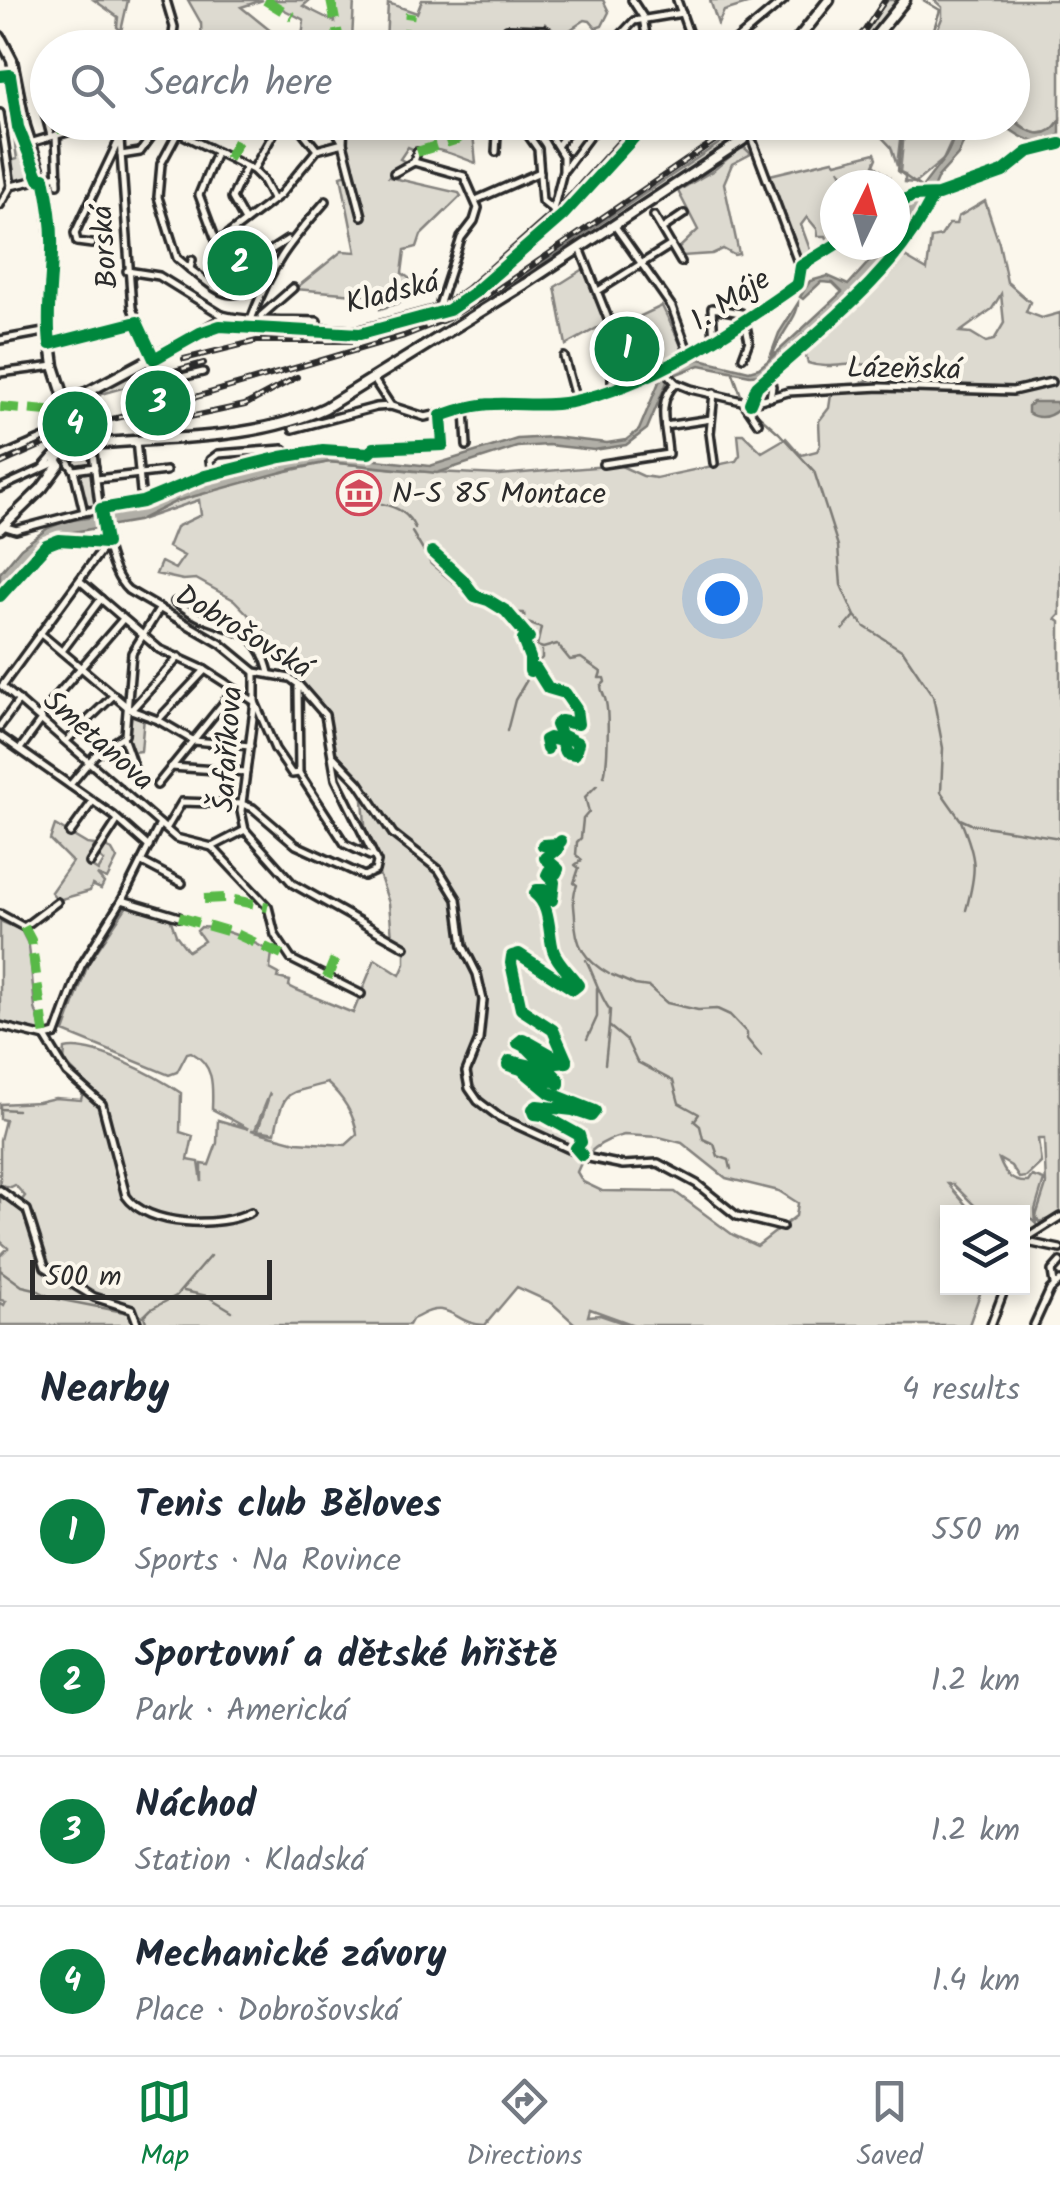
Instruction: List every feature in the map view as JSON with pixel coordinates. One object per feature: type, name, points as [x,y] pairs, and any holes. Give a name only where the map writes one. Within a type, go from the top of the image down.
[{"type":"main road","points":[[881,30],[906,0]]},
{"type":"main road","points":[[805,30],[827,3]]},
{"type":"main road","points":[[0,37],[15,74],[30,143],[44,178],[52,237],[50,344],[67,403],[65,462]]},
{"type":"main road","name":"Kladská","points":[[67,403],[222,319],[358,332],[438,312],[470,292],[625,140]]},
{"type":"main road","points":[[2,527],[79,449],[92,444],[234,432],[287,423],[325,408],[524,284],[732,140]]},
{"type":"main road","points":[[64,441],[70,448],[79,449]]},
{"type":"street","points":[[166,0],[174,30]]},
{"type":"street","points":[[632,0],[645,30]]},
{"type":"street","points":[[677,0],[688,30]]},
{"type":"street","points":[[748,30],[784,0]]},
{"type":"street","points":[[827,3],[838,0]]},
{"type":"street","points":[[626,30],[643,18],[682,13]]},
{"type":"street","points":[[506,28],[545,30]]},
{"type":"street","points":[[0,76],[15,74]]},
{"type":"street","points":[[0,205],[12,186],[0,112],[9,110]]},
{"type":"street","points":[[30,143],[39,140]]},
{"type":"street","points":[[54,140],[58,184]]},
{"type":"street","points":[[92,244],[77,242],[75,232],[120,140]]},
{"type":"street","name":"Borská","points":[[120,140],[132,308],[161,380],[202,372]]},
{"type":"street","points":[[121,155],[138,153],[148,140]]},
{"type":"street","points":[[174,140],[161,164],[158,196],[177,258],[229,295],[264,285]]},
{"type":"street","points":[[189,140],[249,168],[262,179],[272,199]]},
{"type":"street","points":[[244,221],[232,198],[268,140]]},
{"type":"street","points":[[310,140],[318,150]]},
{"type":"street","points":[[340,140],[362,216]]},
{"type":"street","points":[[496,152],[497,140]]},
{"type":"street","points":[[535,140],[542,202],[554,213]]},
{"type":"street","points":[[554,213],[563,171],[563,156],[555,140]]},
{"type":"street","points":[[558,145],[562,140]]},
{"type":"street","points":[[563,171],[586,140]]},
{"type":"street","points":[[747,140],[801,266]]},
{"type":"street","points":[[216,154],[199,195],[217,243],[280,195],[318,150],[342,143]]},
{"type":"street","points":[[910,198],[933,196],[1003,172],[1032,150],[1059,146]]},
{"type":"street","points":[[414,162],[417,152]]},
{"type":"street","points":[[394,173],[414,162],[462,173],[476,200],[476,215],[461,238],[438,312]]},
{"type":"street","points":[[476,200],[540,172]]},
{"type":"street","points":[[12,186],[58,174]]},
{"type":"street","points":[[255,317],[264,285],[290,240],[326,202]]},
{"type":"street","points":[[662,229],[684,214]]},
{"type":"street","points":[[654,216],[681,262]]},
{"type":"street","points":[[617,229],[672,307],[689,354]]},
{"type":"street","points":[[258,258],[290,240]]},
{"type":"street","points":[[598,291],[671,245]]},
{"type":"street","points":[[582,253],[612,330],[612,391]]},
{"type":"street","name":"1. Máje","points":[[441,416],[496,404],[529,407],[576,401],[663,370],[798,284],[801,266],[820,254]]},
{"type":"street","points":[[190,269],[192,260]]},
{"type":"street","points":[[127,272],[165,279],[222,319],[317,321]]},
{"type":"street","points":[[255,317],[293,288]]},
{"type":"street","points":[[714,341],[712,308],[740,313],[745,321]]},
{"type":"street","name":"1. Máje","points":[[743,357],[749,341],[745,321]]},
{"type":"street","points":[[50,344],[137,322]]},
{"type":"street","points":[[0,340],[49,331]]},
{"type":"street","points":[[564,357],[576,401]]},
{"type":"street","points":[[0,373],[54,366]]},
{"type":"street","points":[[603,464],[666,456],[664,400],[674,382],[663,370]]},
{"type":"street","points":[[767,377],[772,389],[770,398]]},
{"type":"street","points":[[374,380],[391,406]]},
{"type":"street","name":"Lázeňská","points":[[674,382],[757,403],[788,392],[881,387],[1014,391],[1050,382]]},
{"type":"street","points":[[714,393],[710,432],[714,463]]},
{"type":"street","points":[[743,402],[758,423]]},
{"type":"street","points":[[0,458],[58,432],[67,403],[85,413]]},
{"type":"street","points":[[2,527],[16,530],[142,502],[212,474],[292,455],[336,450],[369,453],[374,448],[443,445],[441,416],[425,418],[391,406],[293,430]]},
{"type":"street","points":[[465,408],[466,446]]},
{"type":"street","points":[[665,426],[712,419]]},
{"type":"street","points":[[136,440],[142,502]]},
{"type":"street","points":[[40,468],[64,441]]},
{"type":"street","name":"Dobrošovská","points":[[92,444],[106,543],[121,584],[196,628],[255,672],[270,673],[298,684],[325,714],[331,755],[368,795],[393,834],[439,870],[457,899],[463,946],[477,974],[482,1000],[479,1040],[466,1072],[469,1088],[478,1101],[500,1117],[589,1158],[623,1166],[658,1163],[697,1184],[737,1216],[782,1227]]},
{"type":"street","points":[[212,474],[210,460],[218,454],[283,450],[292,455]]},
{"type":"street","points":[[65,462],[84,512]]},
{"type":"street","points":[[0,488],[40,468],[65,462],[96,468]]},
{"type":"street","points":[[98,479],[166,471]]},
{"type":"street","points":[[0,596],[46,545],[58,540],[106,543]]},
{"type":"street","points":[[1,687],[106,543]]},
{"type":"street","points":[[80,581],[159,649],[205,670],[255,702],[275,750],[292,774],[299,773]]},
{"type":"street","points":[[62,651],[101,599]]},
{"type":"street","points":[[175,602],[203,618],[245,632],[264,652],[270,673]]},
{"type":"street","points":[[134,771],[123,738],[132,653],[160,608]]},
{"type":"street","points":[[19,749],[40,717],[122,618]]},
{"type":"street","points":[[196,628],[203,618]]},
{"type":"street","points":[[42,634],[129,708],[194,741],[250,746]]},
{"type":"street","points":[[129,708],[179,658]]},
{"type":"street","points":[[158,720],[205,670]]},
{"type":"street","name":"Šafaříkova","points":[[245,830],[242,804],[255,672]]},
{"type":"street","points":[[298,684],[299,773],[346,844],[373,857]]},
{"type":"street","name":"Smetanova","points":[[1,687],[176,838],[212,848]]},
{"type":"street","points":[[157,784],[234,690]]},
{"type":"street","points":[[66,741],[114,695]]},
{"type":"street","points":[[0,726],[19,700]]},
{"type":"street","points":[[0,736],[93,801],[149,847]]},
{"type":"street","points":[[70,785],[89,762],[123,738]]},
{"type":"street","points":[[0,1026],[45,1038],[56,1034],[81,966],[149,847],[182,802],[242,804],[267,817],[296,845],[364,876],[375,870],[377,862],[336,780],[331,755]]},
{"type":"street","points":[[172,767],[246,772]]},
{"type":"street","points":[[70,833],[93,801]]},
{"type":"street","points":[[90,864],[118,820]]},
{"type":"street","points":[[361,994],[291,959],[277,940],[268,907],[212,848],[245,830],[294,884],[405,947]]},
{"type":"street","points":[[142,862],[182,883]]},
{"type":"street","points":[[122,900],[178,918]]},
{"type":"street","points":[[0,914],[24,927],[57,902]]},
{"type":"street","points":[[45,1038],[68,1073],[102,1104],[123,1187],[134,1207],[178,1221],[237,1218],[251,1212]]},
{"type":"street","points":[[0,1190],[29,1214],[44,1266],[94,1297],[132,1309],[138,1325]]},
{"type":"street","points":[[1030,1236],[1060,1217]]},
{"type":"street","points":[[1030,1243],[1060,1249]]},
{"type":"street","points":[[1034,1325],[1057,1282],[1052,1271],[1060,1262]]},
{"type":"street","points":[[991,1325],[1002,1295]]},
{"type":"shaded area","points":[[94,0],[128,0],[121,30],[117,27],[118,17]]},
{"type":"shaded area","points":[[188,0],[263,0],[241,7],[270,30],[201,30]]},
{"type":"shaded area","points":[[265,0],[310,0],[303,6],[335,22],[333,0],[354,0],[353,30],[303,30],[304,20]]},
{"type":"shaded area","points":[[422,0],[603,0],[609,12],[602,26],[596,28],[585,20],[570,30],[552,30],[544,23],[549,30],[506,26],[506,30],[387,30],[388,3],[417,13]]},
{"type":"shaded area","points":[[710,0],[760,0],[724,11],[718,24]]},
{"type":"shaded area","points":[[888,0],[900,0],[874,30],[865,30]]},
{"type":"shaded area","points":[[934,0],[1060,0],[1060,120],[1050,132],[1030,132],[1030,30],[937,30],[942,7]]},
{"type":"shaded area","points":[[10,107],[14,107],[23,146],[37,174],[37,178],[14,183],[10,161],[17,159]]},
{"type":"shaded area","points":[[1060,120],[1060,134],[1036,142],[1029,140],[1030,131],[1049,131]]},
{"type":"shaded area","points":[[347,140],[474,140],[476,163],[439,150],[417,151],[408,147],[400,159],[404,161],[389,177],[461,196],[421,235],[417,247],[405,250],[402,273],[429,293],[380,309],[379,296],[295,289],[342,251],[356,252],[341,176],[350,173]]},
{"type":"shaded area","points":[[724,140],[728,140],[483,305]]},
{"type":"shaded area","points":[[884,140],[900,140],[897,166]]},
{"type":"shaded area","points":[[903,140],[952,140],[943,160],[915,183],[910,182],[910,170],[900,170]]},
{"type":"shaded area","points":[[953,140],[965,140],[958,155],[938,177],[910,232],[910,206],[946,156]]},
{"type":"shaded area","points":[[745,148],[751,154],[732,164],[724,183],[739,254],[723,249],[712,254],[682,256],[678,249],[698,230],[678,191],[714,170]]},
{"type":"shaded area","points":[[875,153],[874,165],[880,170],[820,170],[820,236],[807,217],[801,225],[812,255],[801,259],[770,175],[833,160],[836,163]]},
{"type":"shaded area","points":[[985,201],[1007,282],[1030,302],[1026,312],[1042,318],[1060,313],[1060,615],[1056,619],[1060,622],[1060,1216],[1039,1222],[1036,1216],[1046,1185],[1044,1139],[1038,1139],[1041,1163],[1026,1177],[1019,1178],[1011,1166],[999,1159],[1013,1179],[1028,1182],[1032,1176],[1044,1180],[1035,1210],[1036,1224],[1030,1218],[1030,1205],[974,1205],[953,1184],[948,1184],[966,1205],[940,1205],[940,1295],[980,1295],[969,1325],[634,1325],[590,1309],[588,1316],[600,1315],[629,1325],[576,1325],[552,1303],[517,1287],[485,1325],[439,1310],[413,1319],[409,1325],[0,1325],[0,1303],[4,1305],[6,1301],[0,1300],[0,1256],[8,1248],[0,1241],[0,1195],[18,1205],[25,1196],[15,1185],[0,1185],[0,1140],[5,1120],[0,1119],[0,1104],[55,1098],[81,1100],[85,1083],[64,1062],[65,1049],[108,1056],[181,1093],[180,1132],[193,1136],[188,1160],[199,1162],[202,1182],[202,1164],[209,1165],[217,1143],[218,1120],[249,1129],[212,1109],[208,1069],[191,1052],[177,1072],[169,1075],[64,1032],[88,964],[127,906],[170,918],[188,951],[204,941],[197,931],[201,927],[247,939],[272,953],[270,969],[279,974],[278,978],[290,981],[289,986],[353,1013],[375,959],[400,975],[405,964],[405,948],[392,937],[389,903],[366,836],[362,788],[338,764],[325,710],[288,669],[265,632],[234,600],[196,579],[156,574],[161,562],[175,569],[184,556],[168,547],[176,527],[201,515],[199,500],[137,521],[177,501],[329,462],[499,475],[619,465],[656,478],[736,461],[740,455],[738,434],[762,452],[786,438],[801,455],[817,451],[819,421],[829,408],[831,395],[881,375],[876,366],[867,364],[808,363],[811,341],[854,303],[892,260],[910,260],[927,270],[931,238],[941,236],[949,224],[956,224],[958,217]],"holes":[[[1001,294],[1004,323],[994,340],[986,342],[971,333],[960,332],[992,309]],[[327,1083],[354,1120],[357,1135],[346,1145],[296,1142],[251,1130],[255,1130],[270,1093],[258,1130],[275,1133],[281,1107],[290,1095]],[[624,1135],[682,1143],[726,1178],[779,1191],[798,1203],[796,1216],[757,1246],[733,1235],[675,1192],[602,1191],[583,1182],[577,1172],[584,1158],[595,1148]]]},
{"type":"shaded area","points":[[870,260],[887,260],[848,303],[801,336],[762,374],[700,365],[669,377],[647,429],[626,445],[594,450],[548,445],[517,447],[437,473],[329,462],[293,469],[177,501],[137,521],[56,535],[41,544],[0,589],[0,573],[21,548],[48,528],[66,521],[136,511],[160,496],[279,463],[332,455],[430,466],[517,439],[553,437],[607,443],[626,440],[639,430],[659,382],[668,371],[700,359],[749,371],[759,368],[769,360],[779,333],[798,303],[772,357],[842,292],[833,283],[821,282],[803,299],[800,297],[810,281],[828,276],[848,285]]},
{"type":"shaded area","points":[[587,267],[608,322],[566,345],[555,287]]},
{"type":"shaded area","points":[[662,306],[684,351],[654,365],[632,320]]},
{"type":"shaded area","points":[[629,332],[646,365],[620,378],[614,364],[620,358],[612,340]]},
{"type":"shaded area","points":[[147,362],[157,376],[154,379],[101,394],[90,407],[84,406],[83,399]]},
{"type":"shaded area","points":[[1033,402],[1056,402],[1059,409],[1048,416],[1036,416],[1028,413]]},
{"type":"shaded area","points":[[92,470],[95,506],[90,507],[83,502],[76,471]]},
{"type":"shaded area","points":[[129,714],[144,717],[141,751],[131,752],[127,745]]},
{"type":"shaded area","points":[[55,825],[95,845],[86,863],[98,871],[104,861],[97,855],[103,846],[112,850],[117,859],[107,879],[97,875],[104,883],[101,889],[92,885],[90,891],[58,900],[51,892],[72,862],[50,840]]},
{"type":"shaded area","points":[[0,921],[21,930],[29,946],[35,1008],[42,1032],[39,1034],[0,1025]]},
{"type":"waterway","points":[[923,0],[940,10],[934,30]]},
{"type":"waterway","points":[[901,140],[898,171],[922,188]]},
{"type":"waterway","points":[[733,373],[742,398]]},
{"type":"waterway","points":[[747,405],[814,471],[838,546],[841,585],[855,616],[903,651],[933,696],[943,748],[941,792],[960,819],[1060,838]]},
{"type":"waterway","points":[[382,504],[402,512],[415,528]]},
{"type":"waterway","points":[[412,532],[431,564],[472,598],[493,612],[524,613],[525,622],[541,628],[537,646],[557,644],[570,660],[581,658],[601,672],[608,717],[604,776]]},
{"type":"waterway","points":[[843,630],[855,616]]},
{"type":"waterway","points":[[531,670],[542,658],[542,651]]},
{"type":"waterway","points":[[507,731],[515,700],[531,673]]},
{"type":"waterway","points":[[597,785],[585,797],[589,812],[577,842],[576,855],[582,860],[575,865],[579,868],[574,904],[577,935],[583,950],[609,974]]},
{"type":"waterway","points":[[961,821],[974,865],[966,910]]},
{"type":"waterway","points":[[586,960],[610,1010],[609,1026],[627,1041],[637,1062],[673,1081],[679,1103],[699,1114],[694,1121],[700,1126],[703,1139],[714,1144],[718,1156],[729,1160],[731,1169]]},
{"type":"waterway","points":[[612,975],[649,987],[667,1003],[698,1010],[717,1009],[730,1015],[761,1056]]},
{"type":"waterway","points":[[587,1039],[597,1017],[597,988]]},
{"type":"waterway","points":[[605,1064],[609,1027]]},
{"type":"waterway","points":[[0,1109],[17,1110]]},
{"type":"waterway","points":[[144,1316],[176,1296],[210,1256]]},
{"type":"waterway","points":[[0,1270],[22,1286],[52,1298],[144,1316],[147,1325]]},
{"type":"waterway","points":[[184,1291],[207,1296],[232,1311]]},
{"type":"railway","points":[[865,30],[885,0]]},
{"type":"railway","points":[[0,464],[89,424],[148,411],[404,336],[449,318],[716,140]]},
{"type":"railway","points":[[184,359],[257,341],[352,341]]},
{"type":"railway","points":[[167,373],[204,363]]},
{"type":"railway","points":[[162,423],[245,405],[297,377]]},
{"type":"marked path","points":[[265,0],[293,17]]},
{"type":"marked path","points":[[331,0],[337,30]]},
{"type":"marked path","points":[[408,30],[410,13]]},
{"type":"marked path","points":[[228,159],[238,140]]},
{"type":"marked path","points":[[417,152],[455,140]]},
{"type":"marked path","points":[[217,243],[229,270],[245,270],[259,258]]},
{"type":"marked path","points":[[0,407],[59,412]]},
{"type":"marked path","points":[[85,413],[92,444]]},
{"type":"marked path","points":[[204,899],[225,898],[268,907]]},
{"type":"marked path","points":[[179,917],[234,933],[291,959]]},
{"type":"marked path","points":[[24,927],[31,940],[45,1037]]},
{"type":"marked path","points":[[327,978],[336,956]]},
{"type":"cycle path","points":[[0,76],[10,75],[18,127],[39,179],[44,178],[48,195],[52,240],[50,344],[137,322],[154,359],[220,326],[360,334],[449,310],[563,215],[632,140]]},
{"type":"cycle path","points":[[910,197],[938,195],[1003,172],[1028,152],[1060,144]]},
{"type":"cycle path","points":[[750,403],[757,386],[878,275],[899,251],[933,196]]},
{"type":"cycle path","points":[[0,596],[46,545],[59,540],[106,543],[101,509],[142,502],[205,476],[281,457],[323,450],[369,453],[374,448],[443,445],[441,416],[487,404],[571,402],[631,383],[718,338],[772,302],[798,284],[801,266],[820,254]]},
{"type":"cycle path","points":[[432,552],[475,596],[506,611],[529,638],[523,640],[530,671],[536,669],[548,688],[565,693],[576,709],[578,724],[561,721],[556,725],[560,734],[578,743],[575,754],[565,752],[561,741],[549,738],[545,740],[547,749]]},
{"type":"cycle path","points":[[561,841],[543,845],[558,849],[545,858],[558,869],[547,875],[554,882],[552,900],[548,900],[544,890],[535,894],[546,912],[555,955],[578,985],[573,989],[519,954],[512,956],[511,963],[521,1009],[553,1030],[567,1062],[557,1063],[553,1056],[523,1039],[518,1043],[528,1048],[559,1084],[528,1065],[510,1061],[508,1065],[521,1069],[550,1093],[595,1111],[591,1116],[573,1110],[537,1106],[533,1109],[535,1114],[579,1135],[581,1142],[576,1148],[582,1155]]},
{"type":"place","name":"Sportovní a dětské hřiště","points":[[240,263]]},
{"type":"place","name":"Tenis club Běloves","points":[[627,349]]},
{"type":"place","name":"Náchod","points":[[158,403]]},
{"type":"place","name":"Mechanické závory","points":[[75,424]]},
{"type":"place","name":"N-S 85 Montace","points":[[359,493]]}]
